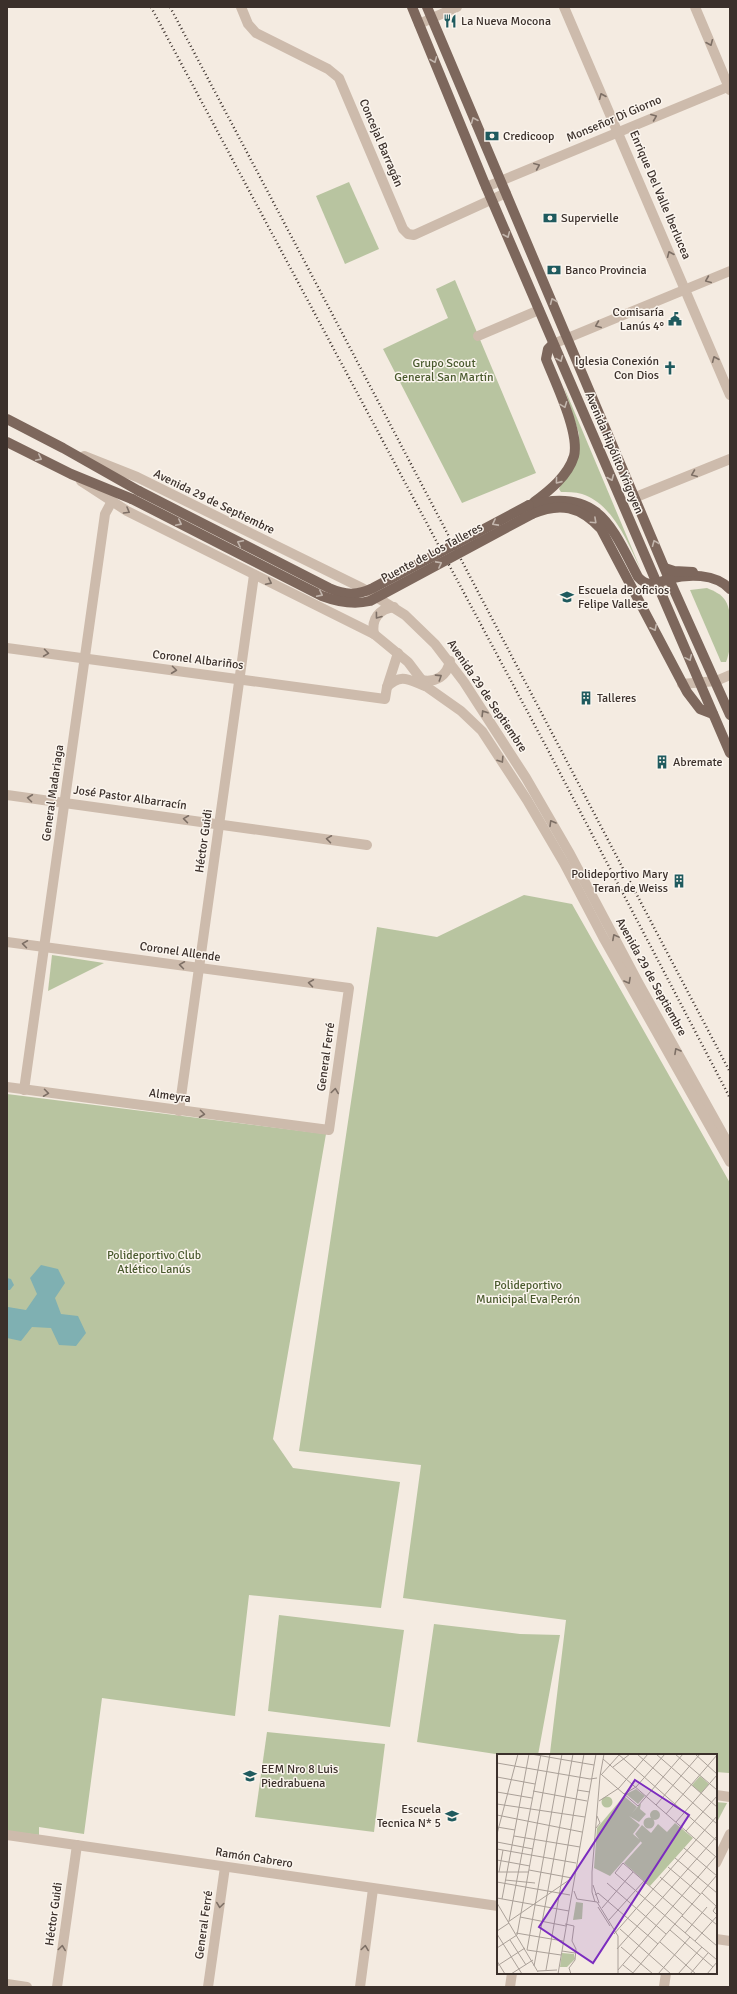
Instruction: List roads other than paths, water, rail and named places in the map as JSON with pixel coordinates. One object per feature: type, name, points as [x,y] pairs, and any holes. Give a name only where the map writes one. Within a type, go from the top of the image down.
[{"type":"main road","name":"Avenida Hipólito Yrigoyen","points":[[412,7],[486,187],[730,753]]},
{"type":"main road","name":"Avenida Hipólito Yrigoyen","points":[[427,7],[665,568],[724,678],[730,716]]},
{"type":"main road","name":"Puente de Los Talleres","points":[[63,448],[139,491],[329,588],[340,593],[361,594],[529,505],[552,488],[560,479],[570,465],[575,447],[572,427],[546,359],[548,349],[553,344]]},
{"type":"main road","name":"Avenida 29 de Septiembre","points":[[7,419],[63,448]]},
{"type":"main road","name":"Avenida 29 de Septiembre","points":[[7,442],[72,474]]},
{"type":"main road","name":"Puente de Los Talleres","points":[[72,474],[132,499],[322,596],[340,602],[360,604],[370,602],[532,514],[553,507],[567,507],[581,511],[592,519],[601,529],[634,579]]},
{"type":"main road","name":"Puente de Los Talleres","points":[[529,505],[557,499],[568,500],[593,509],[601,515],[617,536],[634,579],[682,684],[700,709],[713,714]]},
{"type":"main road","points":[[665,568],[674,571],[693,572],[720,581],[730,589]]},
{"type":"main road","points":[[634,579],[656,584],[670,579],[705,576]]},
{"type":"street","name":"Concejal Barragán","points":[[241,7],[248,24],[256,33],[328,69],[339,78],[403,229],[408,234],[414,235],[506,193]]},
{"type":"street","points":[[419,24],[457,7]]},
{"type":"street","name":"Enrique Del Valle Iberlucea","points":[[564,7],[686,289],[730,395]]},
{"type":"street","points":[[695,7],[729,87]]},
{"type":"street","name":"Monseñor Di Giorno","points":[[486,187],[729,87]]},
{"type":"street","points":[[553,344],[730,271]]},
{"type":"street","points":[[478,336],[539,310]]},
{"type":"street","name":"Avenida 29 de Septiembre","points":[[63,448],[136,477],[362,588],[394,607],[414,622],[450,661],[518,765],[550,820],[730,1147]]},
{"type":"street","points":[[636,497],[730,459]]},
{"type":"street","name":"Avenida 29 de Septiembre","points":[[72,474],[127,511],[374,634],[398,653],[424,683],[473,721],[520,789],[564,863],[603,937],[730,1162]]},
{"type":"street","name":"General Madariaga","points":[[24,1090],[105,514],[112,501]]},
{"type":"street","name":"Héctor Guidi","points":[[179,1111],[254,575]]},
{"type":"street","points":[[374,634],[373,623],[379,613],[383,609],[394,607]]},
{"type":"street","name":"Coronel Albariños","points":[[7,648],[239,678],[386,699],[387,687]]},
{"type":"street","points":[[387,687],[398,653]]},
{"type":"street","points":[[387,687],[394,680],[401,678],[424,683],[426,681],[438,679],[446,672],[450,661]]},
{"type":"street","points":[[682,684],[700,683],[724,678],[730,666]]},
{"type":"street","name":"José Pastor Albarracín","points":[[7,795],[367,845]]},
{"type":"street","name":"Coronel Allende","points":[[7,942],[350,988]]},
{"type":"street","name":"General Ferré","points":[[329,1130],[350,988]]},
{"type":"street","name":"Almeyra","points":[[7,1087],[329,1130]]},
{"type":"street","points":[[717,1795],[730,1797]]},
{"type":"street","points":[[717,1861],[730,1834]]},
{"type":"street","name":"Ramón Cabrero","points":[[7,1835],[497,1906]]},
{"type":"street","name":"Héctor Guidi","points":[[57,1987],[77,1845]]},
{"type":"street","name":"General Ferré","points":[[208,1987],[226,1867]]},
{"type":"street","points":[[360,1987],[373,1889]]},
{"type":"street","points":[[717,1939],[730,1941]]},
{"type":"street","points":[[510,1987],[512,1974]]},
{"type":"street","points":[[664,1987],[666,1974]]},
{"type":"street","points":[[7,1984],[27,1987]]},
{"type":"water","points":[[41,1265],[58,1269],[65,1283],[55,1298],[61,1314],[78,1316],[86,1333],[76,1346],[59,1345],[51,1328],[32,1327],[21,1341],[7,1338],[7,1309],[8,1307],[26,1310],[37,1294],[30,1278]]},
{"type":"water","points":[[7,1278],[11,1279],[14,1285],[10,1290],[7,1290]]},
{"type":"railway","points":[[151,7],[549,752],[730,1098]]},
{"type":"railway","points":[[170,7],[730,1072]]},
{"type":"place","name":"La Nueva Mocona","points":[[450,21]]},
{"type":"place","name":"Credicoop","points":[[492,136]]},
{"type":"place","name":"Supervielle","points":[[550,218]]},
{"type":"place","name":"Banco Provincia","points":[[554,270]]},
{"type":"place","name":"Comisaría Lanús 4°","points":[[675,319]]},
{"type":"place","name":"Iglesia Conexión Con Dios","points":[[670,368]]},
{"type":"place","name":"Escuela de oficios Felipe Vallese","points":[[567,597]]},
{"type":"place","name":"Talleres","points":[[586,698]]},
{"type":"place","name":"Abremate","points":[[662,762]]},
{"type":"place","name":"Polideportivo Mary Teran de Weiss","points":[[679,881]]},
{"type":"place","name":"EEM Nro 8 Luis Piedrabuena","points":[[250,1776]]},
{"type":"place","name":"Escuela Tecnica N* 5","points":[[452,1816]]},
{"type":"park label","name":"Grupo Scout General San Martín","points":[[444,370]]},
{"type":"park label","name":"Polideportivo Club Atlético Lanús","points":[[154,1262]]},
{"type":"park label","name":"Polideportivo Municipal Eva Perón","points":[[528,1292]]}]
